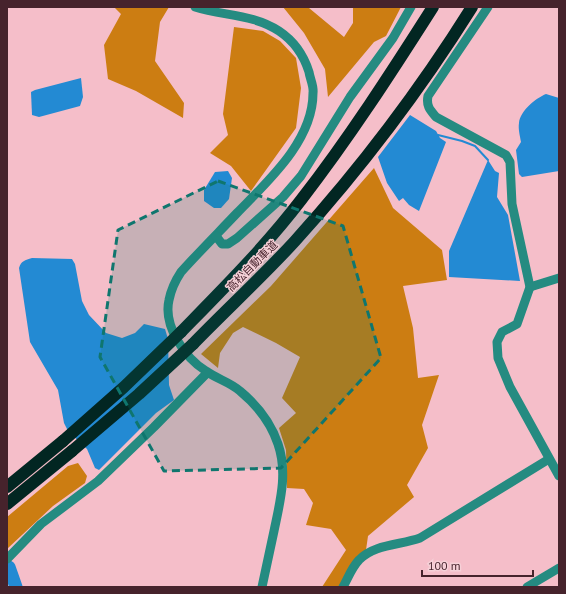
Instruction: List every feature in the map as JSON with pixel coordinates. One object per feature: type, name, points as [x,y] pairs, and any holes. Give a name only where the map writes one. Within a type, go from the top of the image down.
[{"type":"highway","name":"高松自動車道","points":[[7,487],[63,441],[124,387],[181,332],[248,263],[300,201],[342,146],[433,7]]},
{"type":"highway","name":"高松自動車道","points":[[7,504],[139,394],[193,344],[295,241],[359,167],[421,84],[472,7]]},
{"type":"street","points":[[195,7],[258,20],[279,31],[292,42],[301,55],[308,68],[314,91],[312,105],[305,129],[293,151],[278,172],[180,272],[173,285],[168,301],[169,319],[183,349],[196,364],[207,372],[238,389],[250,399],[272,429],[278,444],[283,475],[281,496],[262,587]]},
{"type":"street","points":[[216,236],[222,244],[228,244],[237,238],[283,197],[301,176],[350,96],[393,38],[411,7]]},
{"type":"street","points":[[488,7],[428,96],[427,102],[429,108],[436,117],[506,155],[510,162],[512,204],[530,287],[517,324],[502,332],[497,342],[498,358],[510,387],[553,461],[559,476]]},
{"type":"street","points":[[530,287],[559,278]]},
{"type":"street","points":[[7,559],[41,524],[98,481],[154,427],[207,372]]},
{"type":"street","points":[[343,587],[358,561],[364,556],[377,549],[420,538],[553,461]]},
{"type":"street","points":[[527,587],[559,568]]},
{"type":"highlighted area","points":[[218,181],[343,226],[381,358],[281,468],[164,471],[100,357],[118,230]]},
{"type":"shaded area","points":[[114,7],[169,7],[160,22],[155,61],[184,103],[183,118],[136,91],[108,79],[104,45],[121,14]]},
{"type":"shaded area","points":[[283,7],[309,8],[344,37],[353,23],[353,7],[401,7],[386,36],[374,42],[328,97],[325,69],[304,33]]},
{"type":"shaded area","points":[[234,27],[263,31],[280,41],[296,58],[301,88],[296,128],[251,191],[231,166],[210,153],[228,135],[223,114]]},
{"type":"shaded area","points":[[374,168],[393,208],[442,250],[447,280],[403,286],[413,328],[418,378],[439,375],[422,425],[428,448],[407,485],[414,497],[368,536],[366,550],[340,587],[322,587],[346,550],[331,529],[306,525],[313,503],[304,489],[287,488],[286,450],[279,428],[296,413],[282,398],[300,357],[276,343],[243,327],[233,333],[220,353],[218,368],[201,354],[271,286]]},
{"type":"shaded area","points":[[78,463],[87,476],[85,483],[53,506],[7,549],[7,517],[68,466]]},
{"type":"water","points":[[81,78],[83,97],[80,106],[39,117],[32,115],[31,92]]},
{"type":"water","points":[[546,94],[559,98],[559,171],[522,177],[519,174],[516,150],[521,142],[519,128],[520,118],[529,106]]},
{"type":"water","points":[[410,115],[436,131],[440,138],[446,142],[419,211],[409,205],[403,198],[399,201],[387,183],[378,157]]},
{"type":"water","points":[[488,160],[495,171],[499,173],[497,197],[508,215],[520,281],[449,277],[449,251]]},
{"type":"water","points":[[228,171],[232,178],[229,199],[221,208],[214,208],[204,201],[204,190],[215,172]]},
{"type":"water","points":[[32,258],[72,259],[75,264],[82,301],[89,315],[106,333],[122,338],[135,333],[144,324],[165,329],[168,339],[169,385],[174,400],[156,413],[99,470],[95,468],[87,449],[68,431],[64,423],[58,390],[30,342],[19,268],[24,261]]},
{"type":"waterway","points":[[438,135],[475,146],[488,160]]},
{"type":"waterway","points":[[9,567],[16,587]]}]
